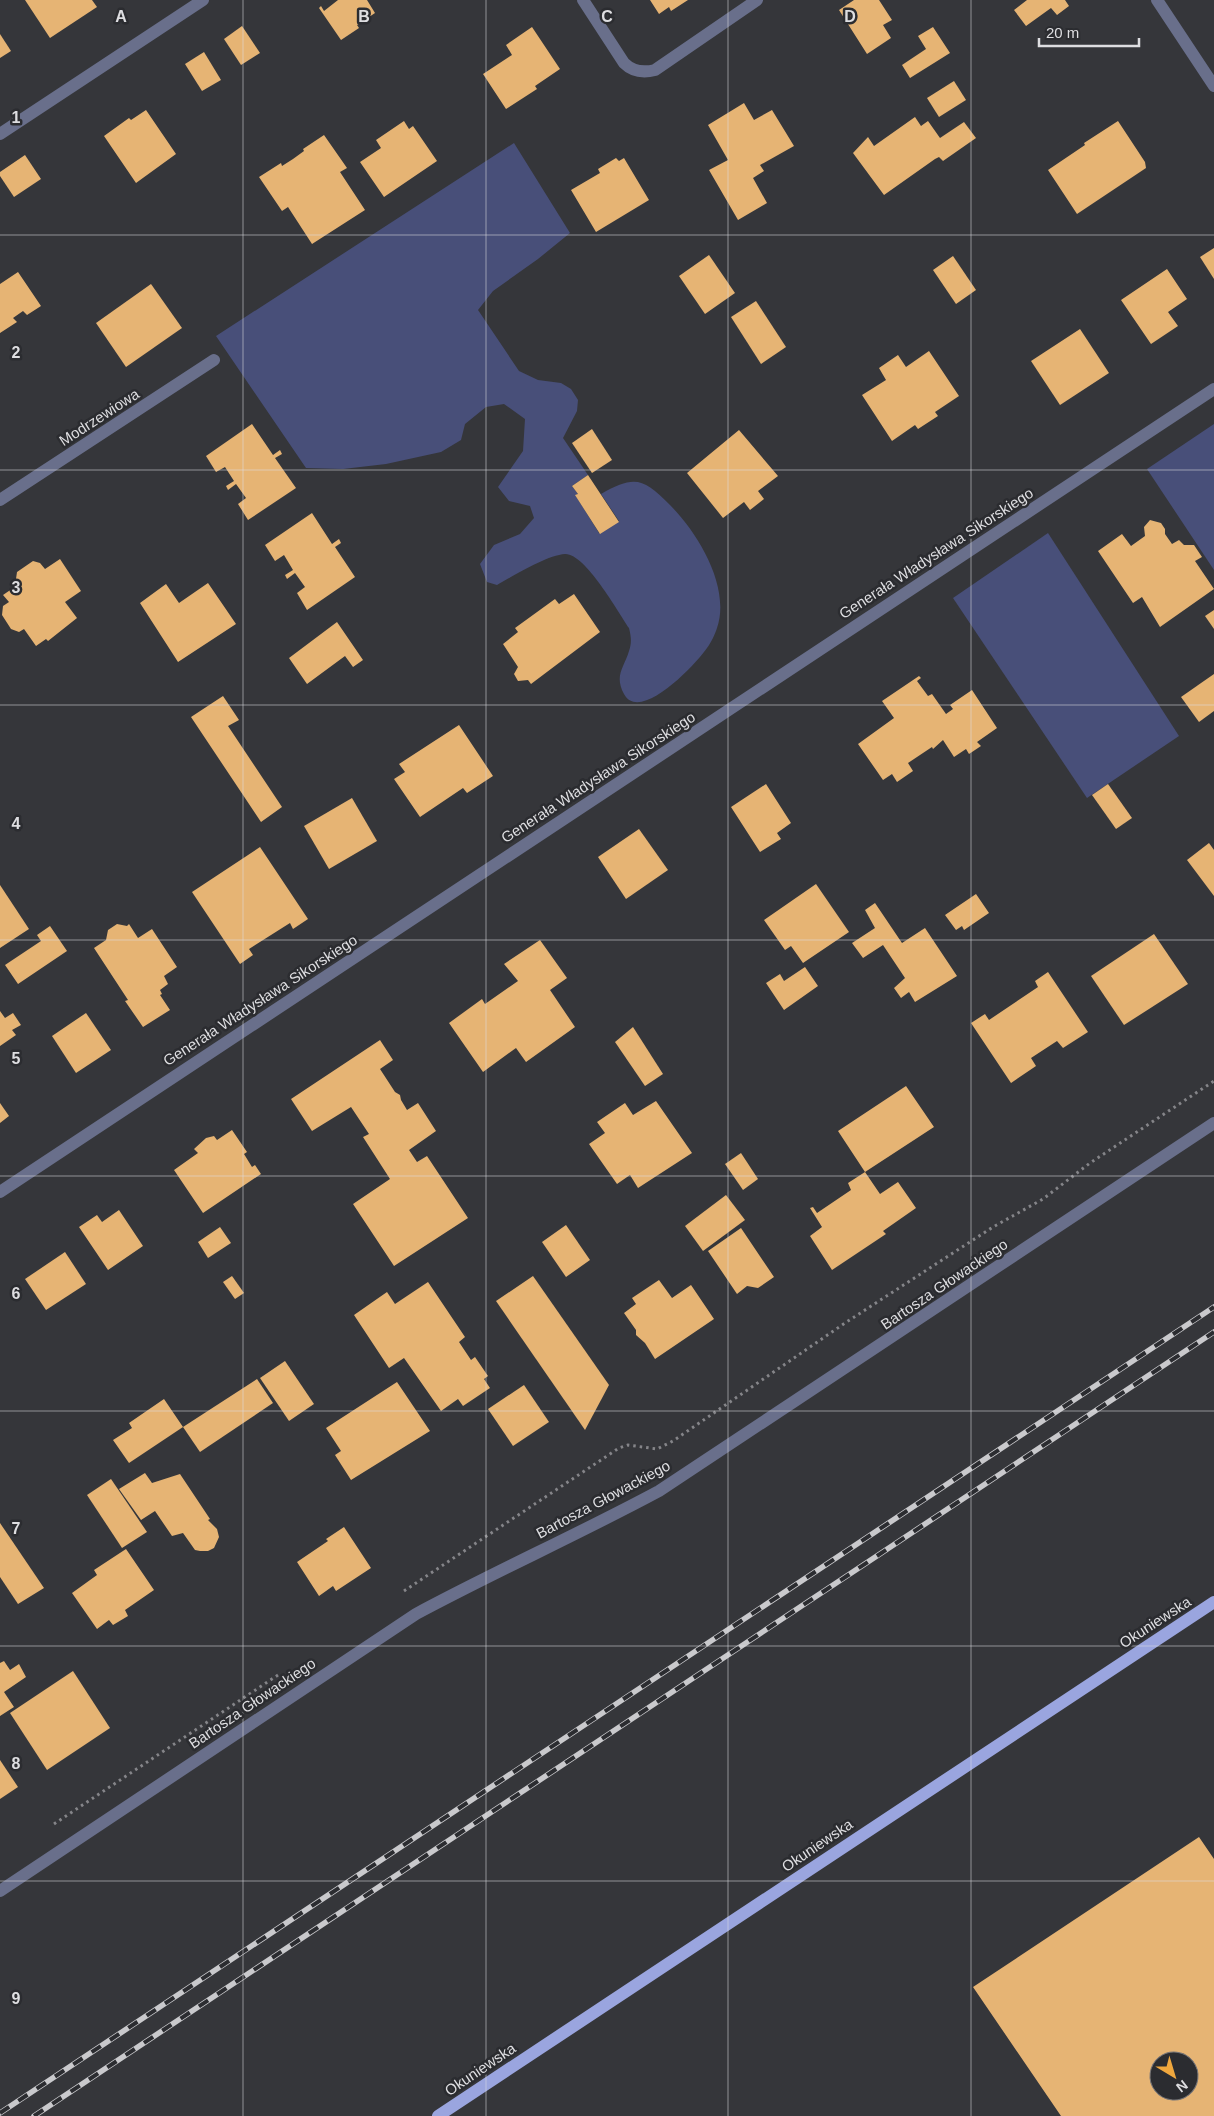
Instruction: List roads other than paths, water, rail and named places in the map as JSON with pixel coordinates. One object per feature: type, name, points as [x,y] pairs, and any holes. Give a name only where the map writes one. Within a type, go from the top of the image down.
[{"type":"main road","name":"Okuniewska","points":[[438,2116],[1214,1602]]},
{"type":"street","points":[[0,134],[203,0]]},
{"type":"street","points":[[583,0],[624,63],[631,69],[647,72],[655,70],[757,0]]},
{"type":"street","points":[[1157,0],[1214,86]]},
{"type":"street","name":"Modrzewiowa","points":[[0,500],[214,360]]},
{"type":"street","name":"Generała Władysława Sikorskiego","points":[[0,1192],[1214,389]]},
{"type":"street","name":"Bartosza Głowackiego","points":[[0,1891],[416,1614],[483,1578],[594,1526],[659,1492],[1214,1123]]},
{"type":"railway","points":[[0,2113],[1214,1307]]},
{"type":"railway","points":[[34,2116],[1214,1332]]}]
